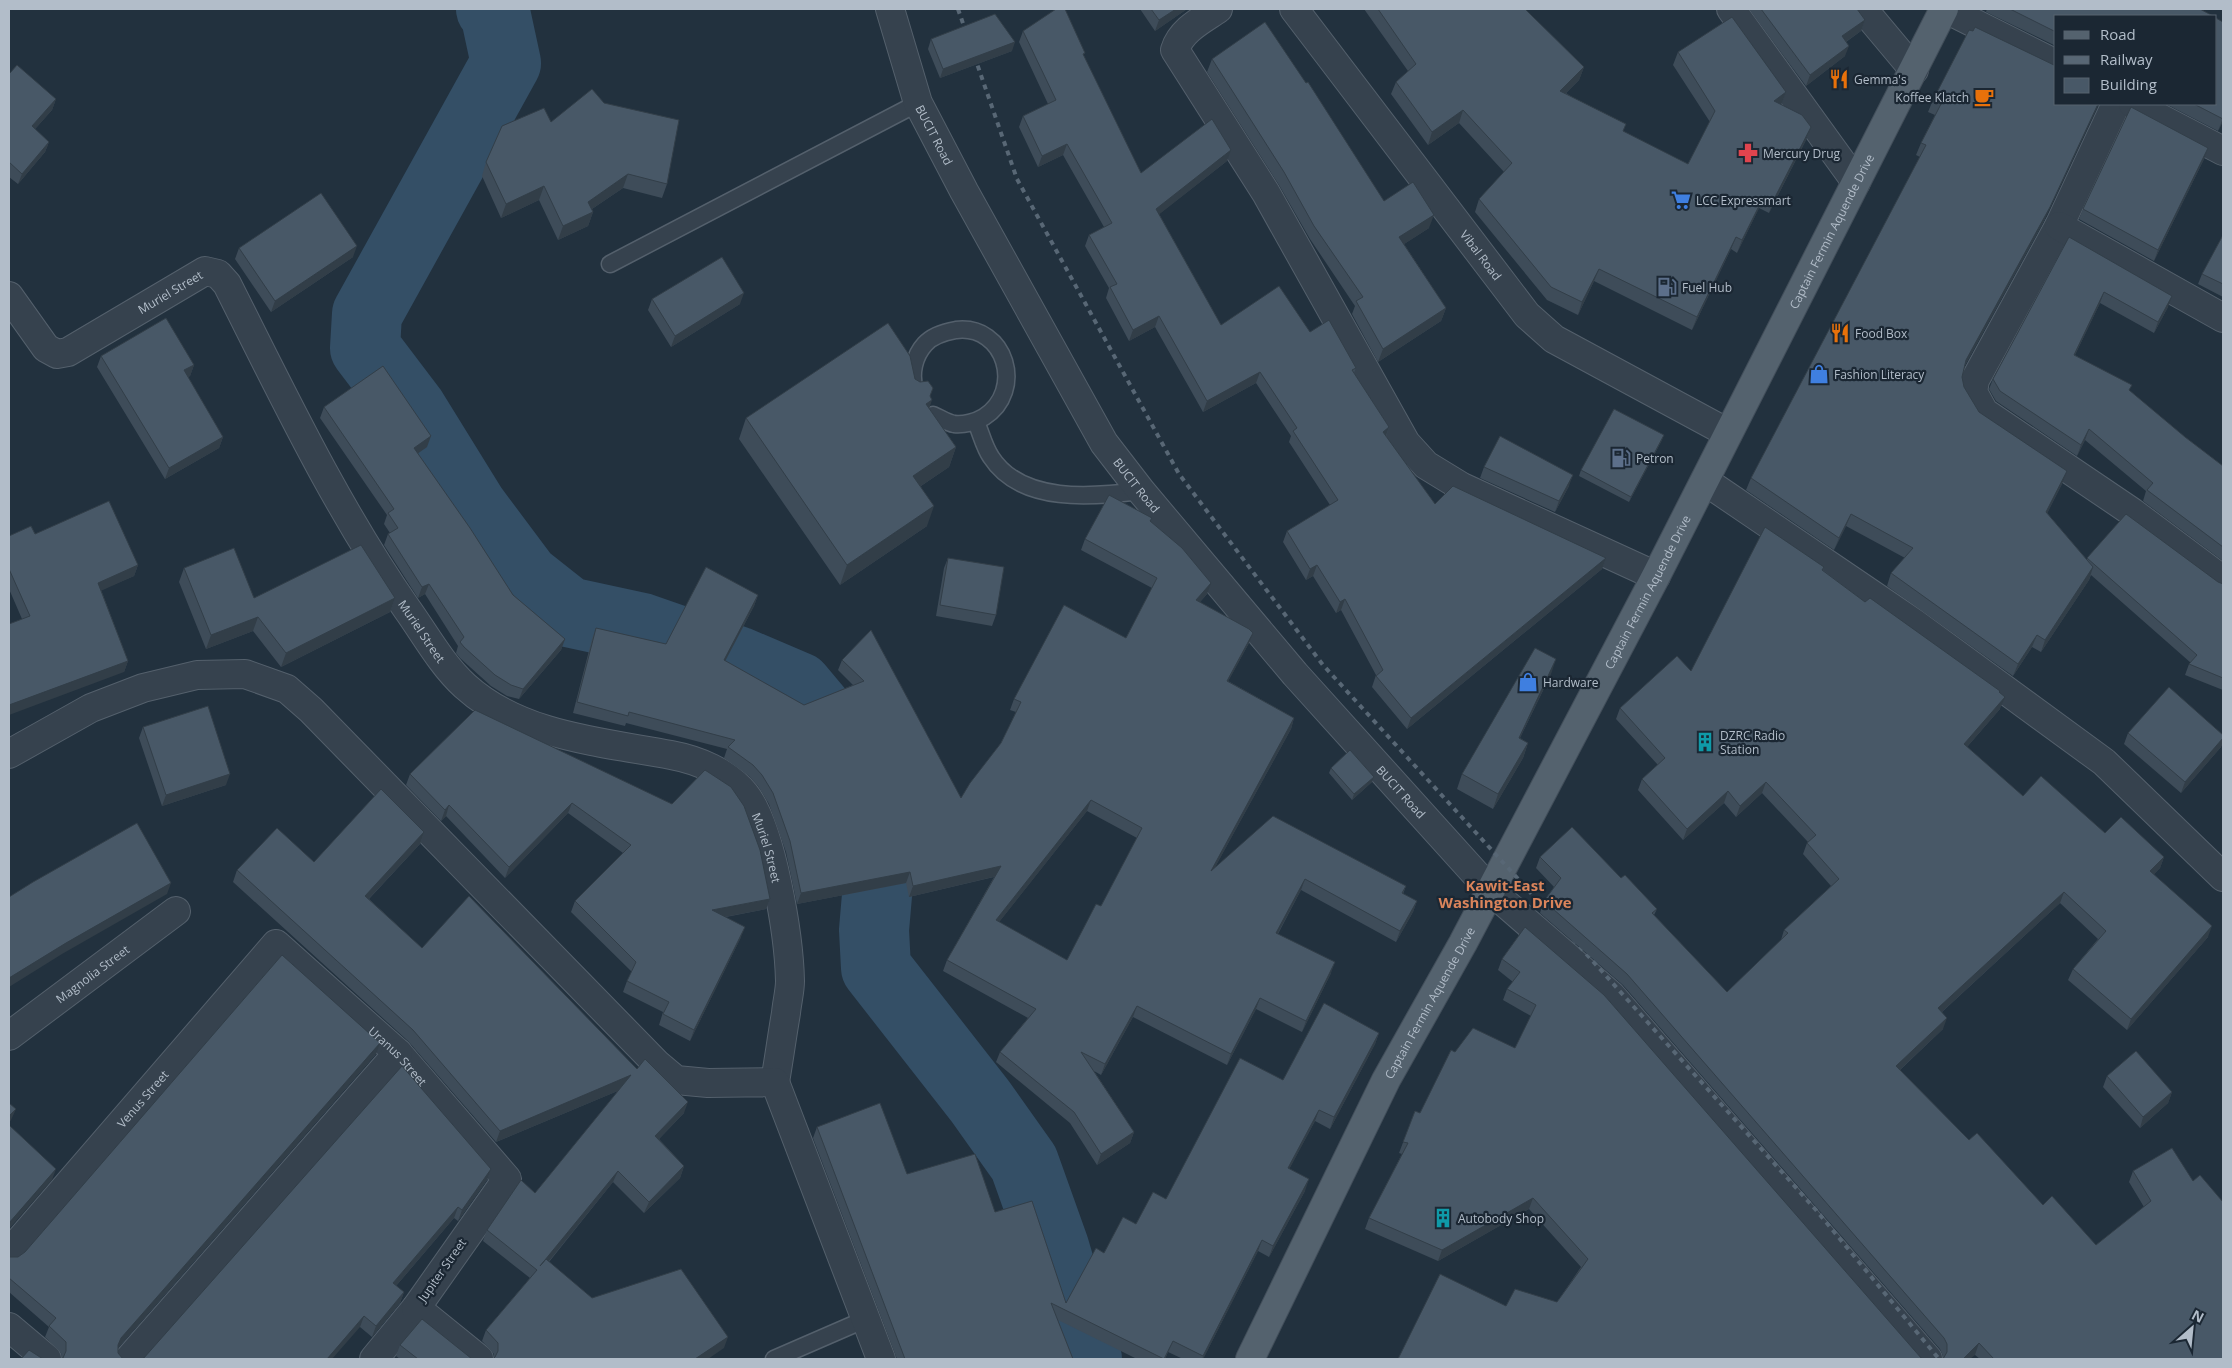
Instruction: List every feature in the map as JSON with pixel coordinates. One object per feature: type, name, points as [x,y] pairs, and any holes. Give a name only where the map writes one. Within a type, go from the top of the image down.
[{"type":"main road","name":"Captain Fermin Aquende Drive","points":[[1250,1359],[1386,1080],[1490,890],[1656,576],[1945,9]]},
{"type":"street","name":"BUCIT Road","points":[[890,9],[918,103],[964,191],[1104,443],[1141,491],[1294,674],[1490,890],[1611,995],[1928,1359]]},
{"type":"street","points":[[1218,9],[1191,27],[1178,41],[1176,50],[1266,193],[1406,443],[1426,464],[1462,487],[1656,576]]},
{"type":"street","name":"Vibal Road","points":[[1294,9],[1526,315],[1554,339],[1728,433]]},
{"type":"street","points":[[1731,9],[1856,182]]},
{"type":"street","points":[[1863,9],[1914,70]]},
{"type":"street","points":[[1945,9],[2054,63]]},
{"type":"street","points":[[2116,105],[2059,226],[1975,380],[1973,392],[1984,412],[2132,512],[2223,580]]},
{"type":"street","points":[[2135,105],[2223,151]]},
{"type":"street","points":[[2059,226],[2223,318]]},
{"type":"street","name":"Muriel Street","points":[[9,296],[46,348],[57,354],[68,352],[205,271],[218,274],[227,284],[316,460],[372,558],[447,666],[464,685],[489,706],[521,720],[563,735],[625,748],[672,755],[698,762],[718,771],[740,789],[746,796],[762,826],[782,906],[790,983],[775,1082]]},
{"type":"street","points":[[1705,480],[1914,624],[2104,762],[2223,878]]},
{"type":"street","points":[[9,754],[91,708],[143,688],[197,675],[244,674],[287,689],[311,710],[650,1057],[676,1080],[708,1083],[775,1082],[880,1359]]},
{"type":"street","name":"Magnolia Street","points":[[9,1036],[176,911]]},
{"type":"street","name":"Uranus Street","points":[[276,944],[398,1053],[507,1179]]},
{"type":"street","name":"Venus Street","points":[[9,1253],[276,944]]},
{"type":"street","points":[[129,1359],[398,1053]]},
{"type":"street","name":"Jupiter Street","points":[[374,1359],[416,1308],[507,1179]]},
{"type":"street","points":[[416,1308],[479,1359]]},
{"type":"street","points":[[9,1327],[48,1359]]},
{"type":"lane","points":[[610,264],[918,103]]},
{"type":"lane","points":[[916,394],[912,382],[914,361],[926,343],[944,332],[966,329],[985,336],[1000,351],[1007,372],[1006,385],[1005,392],[994,410],[976,422],[955,424],[933,415]]},
{"type":"lane","points":[[976,422],[990,457],[1018,483],[1036,491],[1099,496],[1141,491]]},
{"type":"lane","points":[[774,1359],[866,1319]]},
{"type":"building","points":[[1056,9],[1065,9],[1085,53],[1083,54],[1141,173],[1212,119],[1231,150],[1156,209],[1221,325],[1279,286],[1310,332],[1329,320],[1356,368],[1352,370],[1389,427],[1383,432],[1435,504],[1453,486],[1606,558],[1411,718],[1376,676],[1383,670],[1345,599],[1340,602],[1317,565],[1310,569],[1287,531],[1338,500],[1293,431],[1297,428],[1260,372],[1207,401],[1159,316],[1133,330],[1110,287],[1117,284],[1089,235],[1112,223],[1067,144],[1042,156],[1023,116],[1056,100],[1023,31]]},
{"type":"building","points":[[1151,9],[1176,9],[1159,20]]},
{"type":"building","points":[[1378,9],[1525,9],[1584,67],[1560,91],[1626,124],[1623,131],[1688,164],[1715,111],[1678,52],[1732,17],[1786,92],[1774,101],[1802,115],[1811,127],[1773,201],[1764,196],[1742,240],[1736,237],[1697,317],[1599,269],[1582,302],[1551,287],[1479,199],[1512,163],[1463,110],[1432,132],[1396,82],[1416,64]]},
{"type":"building","points":[[1761,9],[1857,9],[1865,20],[1842,36],[1849,46],[1810,75]]},
{"type":"building","points":[[2010,9],[2200,9],[2211,15],[2054,15],[2054,31]]},
{"type":"building","points":[[995,14],[1015,42],[943,69],[931,39]]},
{"type":"building","points":[[2217,19],[2223,22],[2223,119],[2196,105],[2217,105]]},
{"type":"building","points":[[1265,22],[1306,83],[1308,82],[1384,201],[1413,182],[1434,215],[1399,237],[1446,308],[1383,349],[1356,301],[1363,297],[1314,226],[1284,172],[1212,59]]},
{"type":"building","points":[[1975,27],[2054,65],[2054,105],[2098,105],[2050,207],[1966,360],[1962,377],[1964,387],[1979,412],[2067,471],[2046,512],[2093,567],[2045,640],[2037,635],[2018,664],[1891,573],[1913,548],[1851,514],[1839,538],[1751,478],[1926,145],[1921,143],[1941,104],[1933,100],[1969,30],[1973,31]]},
{"type":"building","points":[[17,65],[56,99],[32,126],[49,142],[22,174],[9,162],[9,72]]},
{"type":"building","points":[[592,89],[604,103],[679,120],[667,184],[628,174],[588,202],[593,212],[563,226],[544,186],[506,204],[486,162],[502,126],[544,108],[551,122]]},
{"type":"building","points":[[2131,107],[2208,148],[2158,250],[2083,209]]},
{"type":"building","points":[[321,193],[357,246],[275,301],[239,248]]},
{"type":"building","points":[[2223,235],[2223,284],[2202,274]]},
{"type":"building","points":[[2069,237],[2172,296],[2158,322],[2104,292],[2074,355],[2132,385],[2129,390],[2223,466],[2223,547],[2147,490],[2153,483],[2089,429],[2081,445],[2000,391],[1993,379]]},
{"type":"building","points":[[722,257],[744,293],[675,336],[652,299]]},
{"type":"building","points":[[166,318],[194,365],[184,370],[223,437],[169,468],[101,356]]},
{"type":"building","points":[[888,323],[910,356],[915,379],[920,382],[928,381],[933,388],[930,396],[932,400],[926,404],[956,447],[913,476],[934,506],[847,565],[746,418]]},
{"type":"building","points":[[383,366],[431,436],[414,448],[470,528],[513,595],[565,639],[523,689],[511,685],[495,675],[460,642],[464,637],[429,584],[422,587],[388,534],[398,528],[388,513],[394,509],[324,407]]},
{"type":"building","name":"Petron","points":[[1614,409],[1664,435],[1631,497],[1581,470]]},
{"type":"building","points":[[1500,436],[1573,475],[1559,501],[1484,467]]},
{"type":"building","points":[[1109,495],[1152,518],[1150,521],[1182,548],[1211,583],[1196,600],[1253,633],[1227,681],[1294,718],[1211,871],[1273,816],[1406,886],[1402,893],[1417,901],[1400,931],[1305,879],[1276,933],[1335,962],[1306,1021],[1260,998],[1231,1054],[1137,1006],[1105,1064],[1081,1052],[1134,1132],[1101,1154],[1074,1112],[1000,1052],[1036,1009],[947,960],[1001,866],[913,886],[910,872],[801,893],[790,841],[773,793],[762,775],[753,765],[728,747],[735,740],[629,712],[628,716],[577,702],[596,628],[666,644],[706,567],[758,595],[724,660],[804,705],[864,681],[842,660],[871,630],[961,798],[970,783],[1001,743],[1021,702],[1014,699],[1064,605],[1126,638],[1157,578],[1085,539]],"holes":[[[1091,800],[1142,828],[1101,906],[1096,904],[1067,960],[996,920]]]},
{"type":"building","points":[[109,501],[138,565],[98,583],[128,661],[9,705],[9,624],[30,616],[9,569],[9,536],[31,526],[35,534]]},
{"type":"building","points":[[2126,514],[2223,584],[2223,678],[2189,664],[2197,655],[2087,558]]},
{"type":"building","points":[[1765,527],[1824,567],[1822,570],[1865,602],[1870,598],[2000,691],[2005,697],[1964,744],[2023,796],[2041,776],[2105,833],[2121,817],[2164,857],[2150,871],[2212,926],[2131,1019],[2073,969],[2106,931],[2064,892],[1938,1008],[1947,1018],[1896,1066],[1969,1140],[1977,1133],[2043,1205],[2052,1196],[2096,1245],[2151,1201],[2133,1171],[2172,1148],[2193,1181],[2200,1175],[2223,1202],[2223,1359],[1994,1359],[1979,1343],[1963,1359],[1943,1359],[1947,1352],[1947,1344],[1944,1338],[1627,974],[1544,901],[1561,878],[1540,857],[1572,827],[1621,878],[1625,875],[1657,909],[1652,913],[1727,992],[1788,933],[1784,930],[1839,879],[1807,843],[1816,835],[1766,782],[1740,806],[1728,791],[1687,829],[1642,779],[1665,758],[1620,708],[1677,656],[1691,671]]},
{"type":"building","points":[[361,545],[395,598],[286,653],[258,617],[211,635],[184,568],[234,548],[254,598]]},
{"type":"building","points":[[948,558],[1004,567],[996,615],[940,605]]},
{"type":"building","points":[[1535,648],[1556,659],[1519,738],[1528,743],[1498,794],[1462,774]]},
{"type":"building","points":[[2169,687],[2223,735],[2223,738],[2185,782],[2128,733]]},
{"type":"building","points":[[208,706],[230,774],[166,795],[143,727]]},
{"type":"building","points":[[475,710],[672,804],[705,770],[731,787],[744,806],[760,850],[770,899],[712,910],[745,927],[694,1030],[663,1014],[669,1002],[627,981],[636,962],[575,901],[631,845],[572,803],[509,867],[449,805],[445,810],[410,774]]},
{"type":"building","points":[[1350,750],[1374,777],[1354,794],[1331,768]]},
{"type":"building","points":[[381,789],[424,832],[365,896],[422,948],[469,896],[637,1069],[645,1059],[688,1102],[655,1136],[684,1166],[649,1202],[618,1171],[540,1266],[546,1259],[592,1298],[681,1269],[728,1337],[695,1359],[493,1359],[498,1351],[498,1343],[486,1330],[537,1270],[487,1230],[521,1180],[535,1193],[631,1075],[500,1131],[413,1030],[237,870],[277,828],[314,862]]},
{"type":"building","points":[[137,823],[171,883],[9,978],[9,897]]},
{"type":"building","points":[[1525,927],[1604,995],[1922,1359],[1398,1359],[1440,1274],[1506,1306],[1515,1289],[1557,1302],[1588,1259],[1533,1198],[1442,1250],[1369,1218],[1408,1143],[1403,1142],[1415,1111],[1420,1113],[1451,1050],[1455,1052],[1473,1028],[1515,1048],[1536,1005],[1507,989],[1520,972],[1502,959]]},
{"type":"building","points":[[282,955],[380,1043],[121,1338],[118,1345],[118,1353],[123,1359],[61,1359],[66,1351],[66,1342],[49,1326],[56,1318],[9,1278],[9,1257],[18,1257],[25,1252]]},
{"type":"building","points":[[1324,1003],[1379,1033],[1334,1117],[1319,1110],[1288,1168],[1309,1179],[1273,1246],[1262,1240],[1203,1356],[1173,1341],[1164,1359],[1051,1303],[1073,1359],[905,1359],[817,1127],[880,1103],[907,1174],[975,1154],[995,1212],[1032,1201],[1066,1303],[1096,1248],[1104,1253],[1123,1217],[1136,1224],[1153,1192],[1166,1199],[1240,1058],[1283,1080]]},
{"type":"building","points":[[2136,1051],[2172,1092],[2143,1117],[2107,1076]]},
{"type":"building","points":[[402,1066],[491,1169],[462,1210],[458,1207],[393,1283],[404,1292],[376,1326],[364,1316],[327,1359],[143,1359]]},
{"type":"building","points":[[9,1103],[16,1109],[9,1116]]},
{"type":"building","points":[[9,1125],[56,1169],[9,1223]]},
{"type":"building","points":[[422,1319],[472,1359],[418,1359],[400,1345]]},
{"type":"building","points":[[29,1350],[43,1359],[21,1359]]},
{"type":"waterway","points":[[491,9],[495,12],[506,63],[367,314],[365,348],[412,410],[472,507],[525,578],[568,612],[642,628],[737,661],[798,687],[829,724],[865,795],[874,834],[879,872],[874,930],[876,968],[980,1101],[1024,1163],[1054,1247],[1087,1359]]},
{"type":"railway","points":[[958,9],[1017,179],[1179,474],[1323,665],[1551,915]]},
{"type":"railway","points":[[1573,939],[1816,1210],[1939,1359]]},
{"type":"place","name":"Gemma's","points":[[1839,79]]},
{"type":"place","name":"Koffee Klatch","points":[[1984,97]]},
{"type":"place","name":"Mercury Drug","points":[[1748,153]]},
{"type":"place","name":"LCC Expressmart","points":[[1681,200]]},
{"type":"place","name":"Fuel Hub","points":[[1667,287]]},
{"type":"place","name":"Food Box","points":[[1840,333]]},
{"type":"place","name":"Fashion Literacy","points":[[1819,374]]},
{"type":"place","name":"Petron","points":[[1621,458]]},
{"type":"place","name":"Hardware","points":[[1528,682]]},
{"type":"place","name":"DZRC Radio Station","points":[[1705,742]]},
{"type":"place","name":"Autobody Shop","points":[[1443,1218]]},
{"type":"district","name":"Kawit-East Washington Drive","points":[[1505,894]]}]
